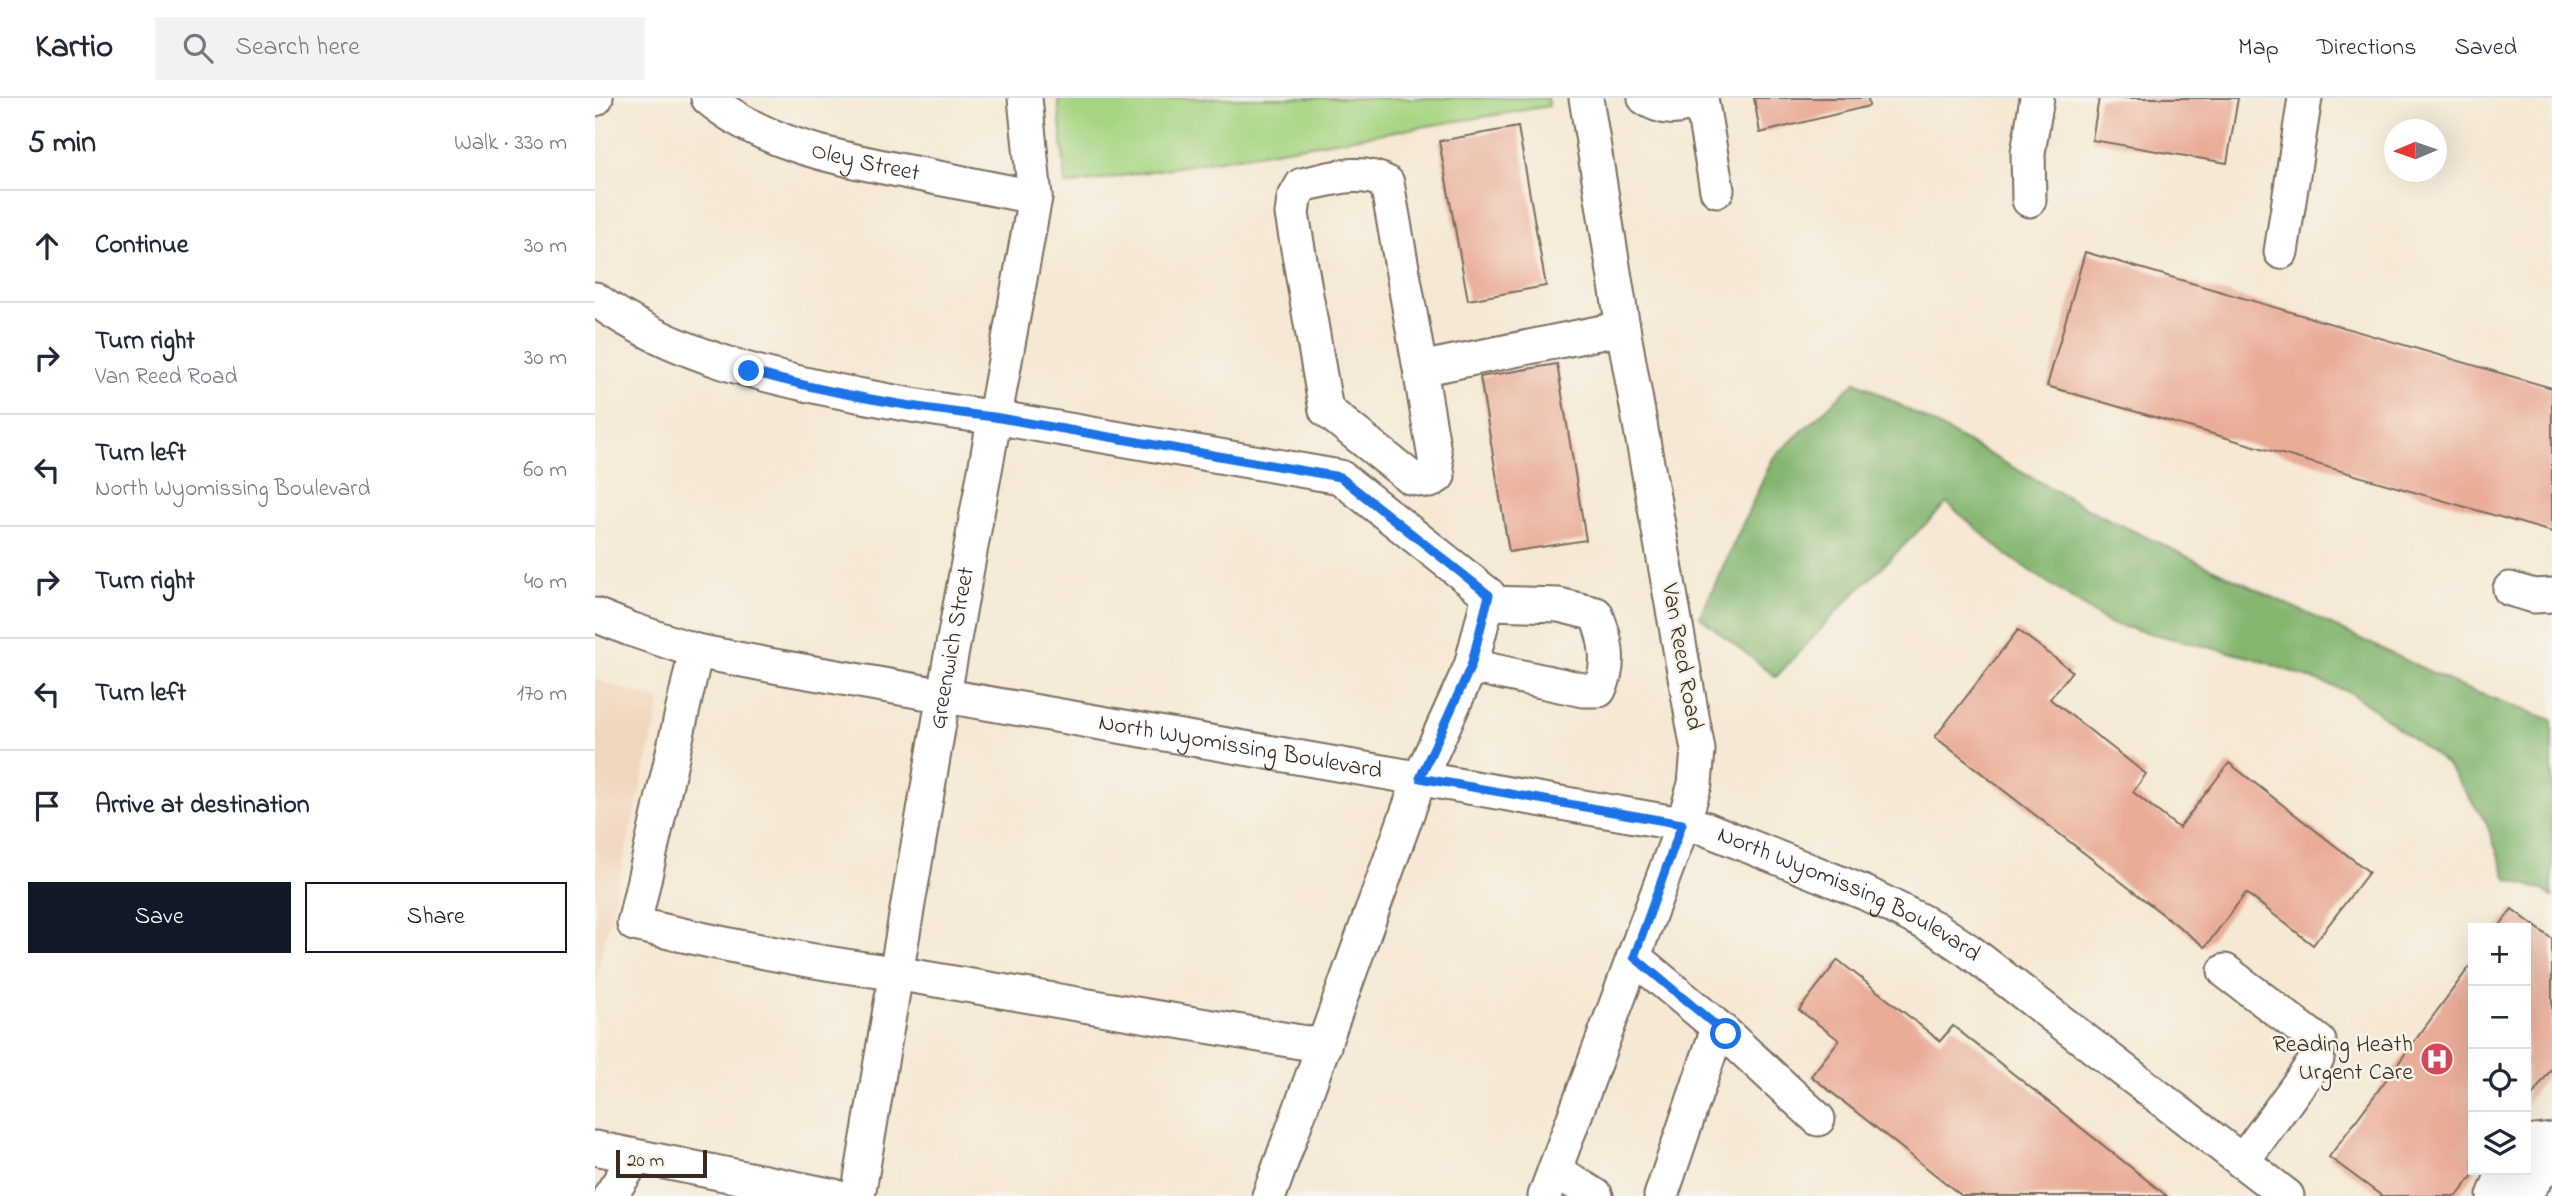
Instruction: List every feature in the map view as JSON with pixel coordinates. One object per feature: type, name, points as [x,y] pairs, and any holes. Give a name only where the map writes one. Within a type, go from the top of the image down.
[{"type":"street","name":"Oley Street","points":[[708,98],[741,121],[804,149],[1035,197]]},
{"type":"street","name":"Greenwich Street","points":[[858,1196],[944,694],[1035,197],[1025,98]]},
{"type":"street","name":"Van Reed Road","points":[[1550,1183],[1682,824],[1695,784],[1698,750],[1623,328],[1586,98]]},
{"type":"street","points":[[1645,98],[1667,108],[1679,107],[1696,98]]},
{"type":"street","points":[[1701,98],[1717,190]]},
{"type":"street","points":[[2029,200],[2028,153],[2038,98]]},
{"type":"street","points":[[2281,252],[2305,98]]},
{"type":"street","points":[[1360,174],[1374,176],[1387,183],[1420,369],[1438,476],[1430,481],[1410,477],[1326,410],[1292,214],[1294,199],[1303,185],[1360,174]]},
{"type":"street","points":[[595,299],[652,332],[702,355],[792,383],[953,413],[994,417],[1340,477],[1489,595],[1471,666],[1420,778],[1269,1196]]},
{"type":"street","points":[[1420,369],[1623,328]]},
{"type":"street","points":[[2510,589],[2535,596],[2552,595]]},
{"type":"street","points":[[1471,666],[1583,690],[1599,690],[1606,676],[1605,638],[1596,614],[1559,605],[1486,603]]},
{"type":"street","name":"North Wyomissing Boulevard","points":[[595,615],[697,651],[1703,828],[1853,888],[1935,929],[1969,951],[2287,1196]]},
{"type":"street","points":[[697,651],[634,924],[853,967],[1324,1046]]},
{"type":"street","points":[[1634,957],[1718,1028],[1818,1119]]},
{"type":"street","points":[[2225,971],[2319,1042],[2317,1059],[2242,1162]]},
{"type":"street","points":[[1661,1196],[1718,1028]]},
{"type":"street","points":[[2531,1145],[2552,1140]]},
{"type":"street","points":[[595,1148],[834,1196]]},
{"type":"street","points":[[610,1196],[635,1158]]},
{"type":"street","points":[[2522,1196],[2552,1158]]},
{"type":"street","points":[[2494,1196],[2504,1175]]},
{"type":"street","points":[[1550,1183],[1596,1196]]},
{"type":"shaded area","points":[[595,679],[661,701],[595,981]]},
{"type":"green space","points":[[1058,98],[1547,98],[1549,106],[1066,185]]},
{"type":"green space","points":[[1856,381],[2098,514],[2462,687],[2552,720],[2552,897],[2543,890],[2507,879],[2486,822],[2446,764],[2352,693],[2253,658],[2108,623],[2008,556],[1947,503],[1843,605],[1776,677],[1700,617],[1773,458]]},
{"type":"building","points":[[1754,98],[1868,98],[1869,106],[1760,133]]},
{"type":"building","points":[[2099,98],[2238,98],[2227,163],[2092,140]]},
{"type":"building","points":[[1518,127],[1546,286],[1468,300],[1439,141]]},
{"type":"building","points":[[2085,252],[2552,388],[2552,532],[2047,386]]},
{"type":"building","points":[[1557,364],[1586,540],[1509,552],[1480,377]]},
{"type":"building","points":[[2018,630],[2072,671],[2050,699],[2146,774],[2133,792],[2179,828],[2229,763],[2369,872],[2313,945],[2246,893],[2205,947],[1935,737]]},
{"type":"building","points":[[2512,909],[2531,923],[2502,923]]},
{"type":"building","points":[[2531,923],[2552,939],[2552,1068],[2531,1097]]},
{"type":"building","points":[[1838,960],[1940,1041],[1953,1026],[2167,1196],[1962,1196],[1811,1076],[1839,1040],[1799,1010]]},
{"type":"building","name":"Reading Heath Urgent Care","points":[[2468,969],[2468,1175],[2473,1175],[2457,1196],[2382,1196],[2329,1157]]},
{"type":"place","name":"Reading Heath Urgent Care","points":[[2437,1059]]},
{"type":"route","points":[[749,371],[792,383],[953,413],[994,417],[1340,477],[1489,595],[1471,666],[1420,778],[1682,824],[1634,957],[1726,1034]]}]
